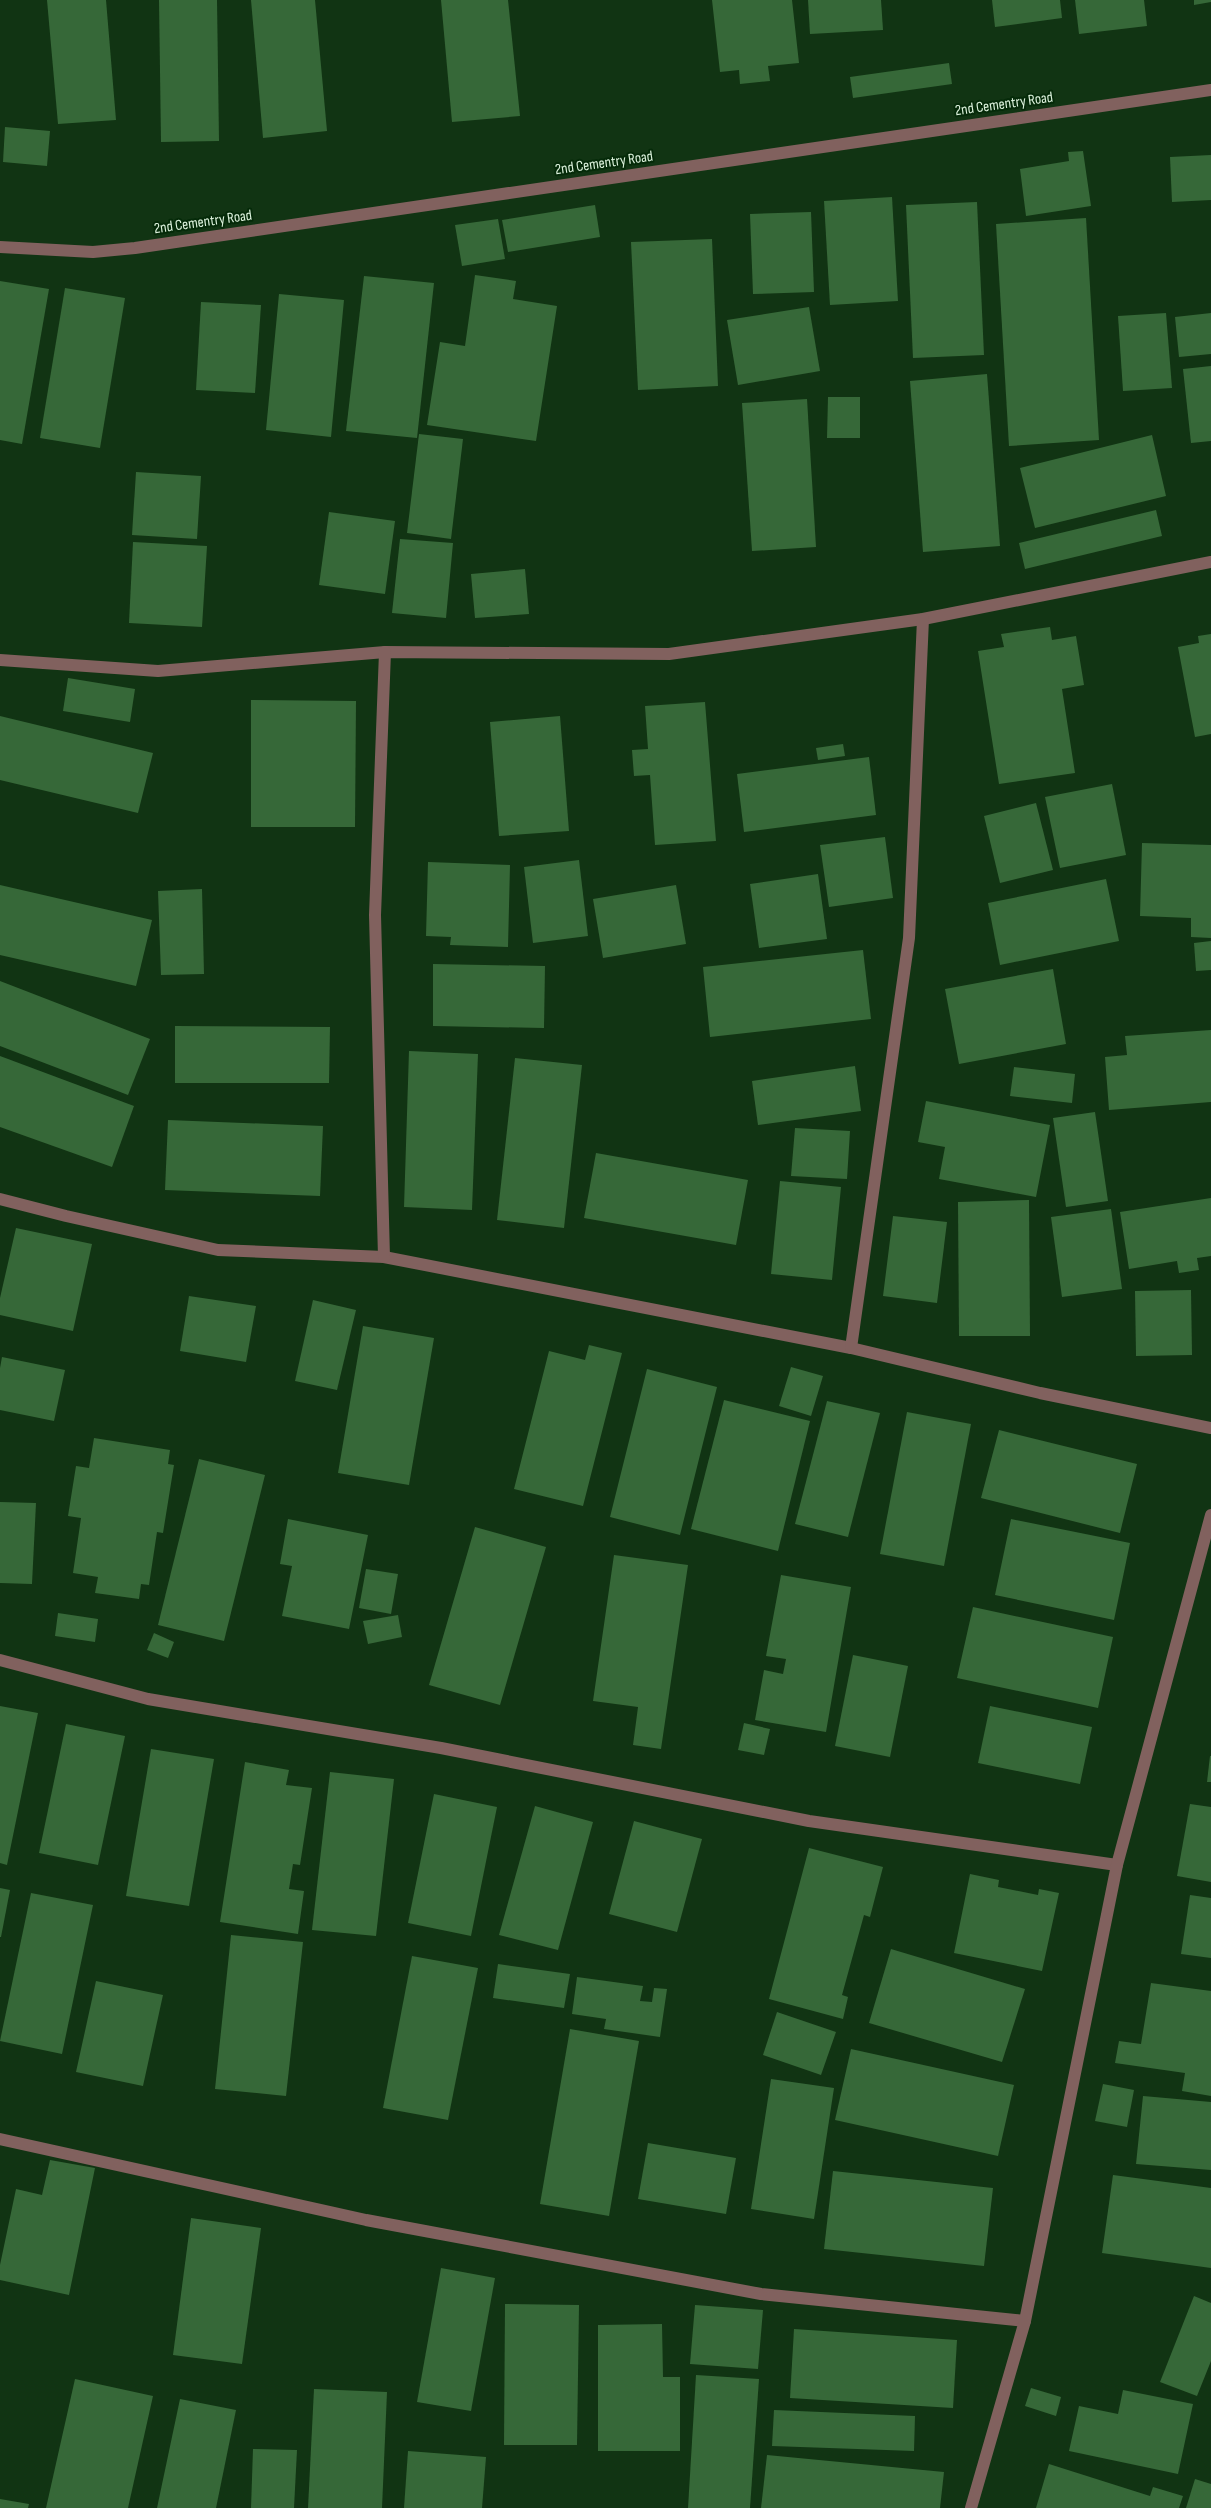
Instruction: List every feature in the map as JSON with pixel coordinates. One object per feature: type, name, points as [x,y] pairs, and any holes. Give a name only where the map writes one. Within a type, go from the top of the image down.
[{"type":"street","name":"2nd Cementry Road","points":[[0,247],[93,252],[135,248],[1211,90]]},
{"type":"street","points":[[0,660],[158,670],[386,652],[669,654],[923,619],[1211,562]]},
{"type":"street","points":[[851,1348],[909,938],[923,619]]},
{"type":"street","points":[[384,1257],[375,915],[386,652]]},
{"type":"street","points":[[0,1199],[66,1216],[218,1250],[384,1257],[851,1348],[1040,1393],[1211,1428]]},
{"type":"street","points":[[971,2508],[1025,2321],[1117,1865],[1211,1515]]},
{"type":"street","points":[[0,1660],[148,1699],[441,1748],[809,1821],[1117,1865]]},
{"type":"street","points":[[0,2139],[366,2220],[761,2294],[1025,2321]]},
{"type":"building","points":[[47,0],[106,0],[116,120],[58,124]]},
{"type":"building","points":[[159,0],[217,0],[219,141],[161,142]]},
{"type":"building","points":[[251,0],[315,0],[327,131],[263,138]]},
{"type":"building","points":[[441,0],[508,0],[520,116],[452,122]]},
{"type":"building","points":[[712,0],[792,0],[799,63],[768,66],[770,81],[740,84],[739,70],[720,72]]},
{"type":"building","points":[[808,0],[881,0],[883,30],[810,34]]},
{"type":"building","points":[[992,0],[1060,0],[1062,18],[995,27]]},
{"type":"building","points":[[1075,0],[1144,0],[1147,26],[1079,34]]},
{"type":"building","points":[[1194,0],[1211,0],[1211,2],[1194,5]]},
{"type":"building","points":[[949,63],[952,84],[853,98],[850,77]]},
{"type":"building","points":[[5,127],[50,131],[47,166],[3,162]]},
{"type":"building","points":[[1083,151],[1091,206],[1026,216],[1020,169],[1069,161],[1068,152]]},
{"type":"building","points":[[1211,155],[1211,200],[1172,202],[1170,157]]},
{"type":"building","points":[[892,197],[898,301],[830,305],[824,201]]},
{"type":"building","points":[[977,202],[984,355],[913,358],[906,205]]},
{"type":"building","points":[[595,205],[600,237],[508,252],[502,220]]},
{"type":"building","points":[[811,212],[814,292],[753,294],[750,214]]},
{"type":"building","points":[[1086,218],[1099,440],[1009,446],[996,224]]},
{"type":"building","points":[[498,219],[505,259],[462,266],[455,225]]},
{"type":"building","points":[[712,239],[718,386],[638,390],[631,242]]},
{"type":"building","points":[[475,275],[516,281],[513,299],[557,306],[536,441],[427,425],[440,342],[465,346]]},
{"type":"building","points":[[364,276],[434,283],[417,438],[346,431]]},
{"type":"building","points":[[0,281],[49,289],[22,444],[0,440]]},
{"type":"building","points":[[65,288],[125,298],[100,448],[40,438]]},
{"type":"building","points":[[279,294],[344,300],[331,437],[266,430]]},
{"type":"building","points":[[201,302],[261,305],[255,393],[196,390]]},
{"type":"building","points":[[809,307],[820,371],[738,385],[727,320]]},
{"type":"building","points":[[1166,313],[1172,388],[1123,391],[1118,316]]},
{"type":"building","points":[[1211,313],[1211,354],[1179,357],[1175,317]]},
{"type":"building","points":[[1211,366],[1211,441],[1191,443],[1183,369]]},
{"type":"building","points":[[987,374],[1000,546],[923,552],[910,381]]},
{"type":"building","points":[[828,397],[860,397],[860,438],[827,438]]},
{"type":"building","points":[[807,399],[816,547],[752,551],[742,403]]},
{"type":"building","points":[[419,434],[463,439],[451,539],[407,533]]},
{"type":"building","points":[[1152,435],[1166,496],[1035,528],[1020,468]]},
{"type":"building","points":[[136,472],[201,476],[197,539],[132,535]]},
{"type":"building","points":[[1156,510],[1162,536],[1025,569],[1019,543]]},
{"type":"building","points":[[329,512],[395,521],[385,594],[319,585]]},
{"type":"building","points":[[400,539],[453,543],[446,618],[392,613]]},
{"type":"building","points":[[133,542],[207,546],[202,627],[129,623]]},
{"type":"building","points":[[525,569],[529,614],[475,618],[471,574]]},
{"type":"building","points":[[1050,627],[1052,640],[1076,636],[1084,685],[1062,689],[1075,773],[999,784],[978,651],[1004,647],[1001,634]]},
{"type":"building","points":[[1211,634],[1211,734],[1195,737],[1178,647],[1199,643],[1198,636]]},
{"type":"building","points":[[68,678],[135,689],[130,722],[63,711]]},
{"type":"building","points":[[251,700],[356,701],[355,827],[251,827]]},
{"type":"building","points":[[705,702],[716,841],[655,845],[650,775],[634,776],[632,750],[648,749],[645,706]]},
{"type":"building","points":[[0,716],[153,753],[138,813],[0,780]]},
{"type":"building","points":[[560,716],[569,831],[499,836],[490,722]]},
{"type":"building","points":[[843,744],[845,756],[818,760],[816,748]]},
{"type":"building","points":[[869,757],[876,815],[744,832],[737,774]]},
{"type":"building","points":[[1112,784],[1126,855],[1060,868],[1045,797]]},
{"type":"building","points":[[1036,803],[1053,870],[1000,883],[984,816]]},
{"type":"building","points":[[885,837],[893,898],[829,907],[820,845]]},
{"type":"building","points":[[1142,843],[1211,845],[1211,938],[1191,937],[1191,918],[1140,916]]},
{"type":"building","points":[[579,860],[588,936],[533,943],[524,867]]},
{"type":"building","points":[[428,862],[510,865],[508,947],[450,945],[451,937],[426,936]]},
{"type":"building","points":[[818,874],[827,939],[759,948],[750,884]]},
{"type":"building","points":[[1106,879],[1119,941],[1000,965],[988,903]]},
{"type":"building","points":[[0,885],[152,920],[136,986],[0,955]]},
{"type":"building","points":[[676,885],[686,944],[603,958],[593,899]]},
{"type":"building","points":[[202,889],[204,974],[161,975],[158,891]]},
{"type":"building","points":[[1211,941],[1211,970],[1196,971],[1194,943]]},
{"type":"building","points":[[863,950],[871,1019],[710,1037],[703,967]]},
{"type":"building","points":[[433,964],[545,966],[544,1028],[433,1026]]},
{"type":"building","points":[[1053,969],[1066,1044],[959,1064],[945,989]]},
{"type":"building","points":[[0,981],[150,1039],[128,1095],[0,1046]]},
{"type":"building","points":[[175,1026],[330,1027],[329,1083],[175,1083]]},
{"type":"building","points":[[1211,1030],[1211,1102],[1109,1110],[1105,1057],[1127,1055],[1125,1036]]},
{"type":"building","points":[[409,1051],[478,1054],[472,1210],[404,1207]]},
{"type":"building","points":[[0,1056],[134,1106],[112,1167],[0,1127]]},
{"type":"building","points":[[515,1058],[582,1065],[564,1228],[497,1220]]},
{"type":"building","points":[[855,1066],[861,1111],[758,1125],[752,1081]]},
{"type":"building","points":[[1014,1067],[1075,1074],[1072,1103],[1010,1096]]},
{"type":"building","points":[[926,1101],[1050,1125],[1036,1197],[939,1179],[945,1147],[918,1142]]},
{"type":"building","points":[[1095,1112],[1108,1201],[1066,1207],[1053,1118]]},
{"type":"building","points":[[168,1120],[323,1126],[320,1196],[165,1190]]},
{"type":"building","points":[[795,1128],[850,1131],[847,1179],[791,1176]]},
{"type":"building","points":[[596,1153],[748,1180],[736,1245],[584,1218]]},
{"type":"building","points":[[780,1181],[841,1187],[832,1280],[771,1274]]},
{"type":"building","points":[[1211,1198],[1211,1256],[1197,1258],[1199,1270],[1179,1273],[1177,1261],[1129,1269],[1120,1212]]},
{"type":"building","points":[[1029,1200],[1030,1336],[959,1336],[958,1202]]},
{"type":"building","points":[[1111,1209],[1122,1289],[1062,1297],[1051,1217]]},
{"type":"building","points":[[893,1216],[947,1222],[937,1303],[883,1296]]},
{"type":"building","points":[[16,1228],[92,1244],[73,1331],[0,1315],[0,1298]]},
{"type":"building","points":[[1191,1290],[1192,1355],[1136,1356],[1135,1291]]},
{"type":"building","points":[[189,1296],[256,1306],[246,1362],[180,1351]]},
{"type":"building","points":[[313,1300],[356,1310],[337,1390],[295,1381]]},
{"type":"building","points":[[363,1326],[434,1338],[409,1485],[338,1473]]},
{"type":"building","points":[[589,1345],[622,1353],[583,1506],[514,1489],[549,1351],[585,1360]]},
{"type":"building","points":[[2,1357],[65,1370],[54,1421],[0,1410],[0,1368]]},
{"type":"building","points":[[791,1367],[823,1376],[811,1416],[779,1406]]},
{"type":"building","points":[[647,1369],[717,1387],[680,1535],[610,1517]]},
{"type":"building","points":[[724,1400],[810,1421],[778,1551],[691,1529]]},
{"type":"building","points":[[827,1401],[880,1413],[848,1537],[795,1524]]},
{"type":"building","points":[[907,1412],[971,1424],[944,1566],[880,1554]]},
{"type":"building","points":[[999,1430],[1137,1464],[1120,1533],[981,1498]]},
{"type":"building","points":[[94,1438],[170,1450],[168,1464],[174,1465],[163,1533],[157,1532],[149,1585],[141,1584],[139,1599],[95,1593],[98,1577],[73,1573],[81,1518],[68,1516],[76,1466],[89,1468]]},
{"type":"building","points":[[199,1459],[265,1475],[224,1641],[158,1625]]},
{"type":"building","points":[[0,1502],[36,1503],[32,1584],[0,1583]]},
{"type":"building","points":[[288,1519],[368,1535],[349,1629],[282,1616],[292,1566],[280,1564]]},
{"type":"building","points":[[1011,1519],[1130,1543],[1114,1620],[995,1595]]},
{"type":"building","points":[[475,1527],[546,1547],[500,1705],[429,1685]]},
{"type":"building","points":[[614,1555],[688,1565],[661,1749],[633,1745],[638,1707],[593,1701]]},
{"type":"building","points":[[366,1569],[398,1574],[391,1614],[359,1608]]},
{"type":"building","points":[[781,1575],[851,1587],[826,1732],[755,1720],[764,1670],[783,1674],[786,1659],[766,1656]]},
{"type":"building","points":[[973,1607],[1113,1637],[1098,1708],[957,1678]]},
{"type":"building","points":[[58,1613],[98,1619],[95,1642],[55,1636]]},
{"type":"building","points":[[398,1615],[402,1637],[368,1644],[363,1621]]},
{"type":"building","points":[[154,1633],[174,1642],[168,1658],[147,1650]]},
{"type":"building","points":[[853,1655],[908,1666],[890,1757],[835,1746]]},
{"type":"building","points":[[0,1706],[38,1713],[7,1865],[0,1863]]},
{"type":"building","points":[[990,1706],[1092,1727],[1080,1784],[978,1763]]},
{"type":"building","points":[[744,1723],[770,1729],[764,1755],[738,1750]]},
{"type":"building","points":[[66,1724],[125,1736],[98,1865],[39,1853]]},
{"type":"building","points":[[151,1749],[214,1759],[189,1906],[126,1896]]},
{"type":"building","points":[[1210,1756],[1211,1782],[1207,1782]]},
{"type":"building","points":[[245,1762],[289,1770],[286,1785],[312,1788],[300,1865],[293,1864],[289,1889],[304,1891],[298,1934],[220,1922]]},
{"type":"building","points":[[330,1772],[394,1779],[376,1936],[312,1930]]},
{"type":"building","points":[[434,1794],[497,1807],[471,1936],[408,1923]]},
{"type":"building","points":[[1190,1804],[1211,1807],[1211,1882],[1177,1876]]},
{"type":"building","points":[[535,1806],[593,1822],[558,1950],[499,1935]]},
{"type":"building","points":[[634,1821],[702,1839],[677,1932],[609,1914]]},
{"type":"building","points":[[809,1848],[883,1867],[870,1917],[864,1915],[842,1995],[848,1997],[843,2019],[769,1999]]},
{"type":"building","points":[[970,1874],[999,1880],[998,1887],[1038,1895],[1039,1889],[1059,1893],[1042,1971],[954,1953]]},
{"type":"building","points":[[0,1888],[10,1890],[1,1937],[0,1937]]},
{"type":"building","points":[[31,1893],[93,1905],[62,2054],[0,2041]]},
{"type":"building","points":[[1190,1895],[1211,1898],[1211,1958],[1181,1954]]},
{"type":"building","points":[[231,1935],[303,1942],[286,2096],[215,2089]]},
{"type":"building","points":[[891,1949],[1025,1989],[1002,2062],[869,2023]]},
{"type":"building","points":[[412,1956],[478,1968],[448,2120],[383,2108]]},
{"type":"building","points":[[498,1964],[570,1974],[564,2008],[493,1998]]},
{"type":"building","points":[[577,1977],[643,1986],[640,2001],[652,2002],[654,1988],[667,1989],[660,2037],[604,2029],[606,2019],[572,2014]]},
{"type":"building","points":[[96,1981],[163,1995],[143,2086],[76,2072]]},
{"type":"building","points":[[1151,1983],[1211,1991],[1211,2096],[1182,2091],[1185,2073],[1115,2063],[1119,2041],[1141,2044]]},
{"type":"building","points":[[777,2012],[836,2032],[821,2075],[763,2055]]},
{"type":"building","points":[[570,2029],[639,2041],[609,2216],[540,2204]]},
{"type":"building","points":[[851,2049],[1014,2085],[998,2156],[835,2120]]},
{"type":"building","points":[[771,2079],[834,2088],[814,2219],[751,2209]]},
{"type":"building","points":[[1103,2084],[1134,2090],[1127,2127],[1095,2121]]},
{"type":"building","points":[[1143,2096],[1211,2102],[1211,2170],[1136,2164]]},
{"type":"building","points":[[648,2143],[736,2158],[726,2214],[638,2199]]},
{"type":"building","points":[[50,2160],[95,2168],[69,2295],[0,2280],[0,2265],[16,2189],[42,2195]]},
{"type":"building","points":[[833,2171],[993,2188],[984,2266],[824,2249]]},
{"type":"building","points":[[1113,2175],[1211,2188],[1211,2268],[1102,2253]]},
{"type":"building","points":[[191,2218],[261,2228],[242,2364],[173,2355]]},
{"type":"building","points":[[441,2268],[495,2278],[471,2411],[417,2402]]},
{"type":"building","points":[[1194,2296],[1211,2303],[1211,2361],[1197,2396],[1160,2382]]},
{"type":"building","points":[[505,2304],[579,2305],[577,2445],[504,2445]]},
{"type":"building","points":[[695,2305],[763,2310],[758,2369],[690,2364]]},
{"type":"building","points":[[662,2324],[663,2377],[680,2377],[680,2451],[598,2451],[598,2325]]},
{"type":"building","points":[[794,2329],[957,2340],[953,2408],[790,2398]]},
{"type":"building","points":[[696,2375],[759,2379],[750,2508],[688,2508]]},
{"type":"building","points":[[75,2379],[153,2396],[128,2508],[46,2508]]},
{"type":"building","points":[[1031,2388],[1061,2397],[1056,2416],[1025,2406]]},
{"type":"building","points":[[314,2389],[387,2392],[382,2508],[308,2508]]},
{"type":"building","points":[[1123,2390],[1193,2404],[1178,2474],[1069,2451],[1079,2406],[1118,2414]]},
{"type":"building","points":[[180,2399],[236,2410],[216,2508],[157,2508]]},
{"type":"building","points":[[774,2410],[915,2416],[914,2451],[772,2446]]},
{"type":"building","points":[[253,2449],[297,2450],[294,2508],[251,2508]]},
{"type":"building","points":[[408,2451],[486,2457],[482,2508],[404,2508]]},
{"type":"building","points":[[767,2455],[944,2472],[940,2508],[761,2508]]},
{"type":"building","points":[[1049,2464],[1150,2496],[1153,2487],[1183,2496],[1179,2508],[1036,2508]]},
{"type":"building","points":[[1195,2479],[1211,2484],[1211,2508],[1186,2508]]},
{"type":"building","points":[[0,2499],[29,2504],[28,2508],[0,2508]]}]
